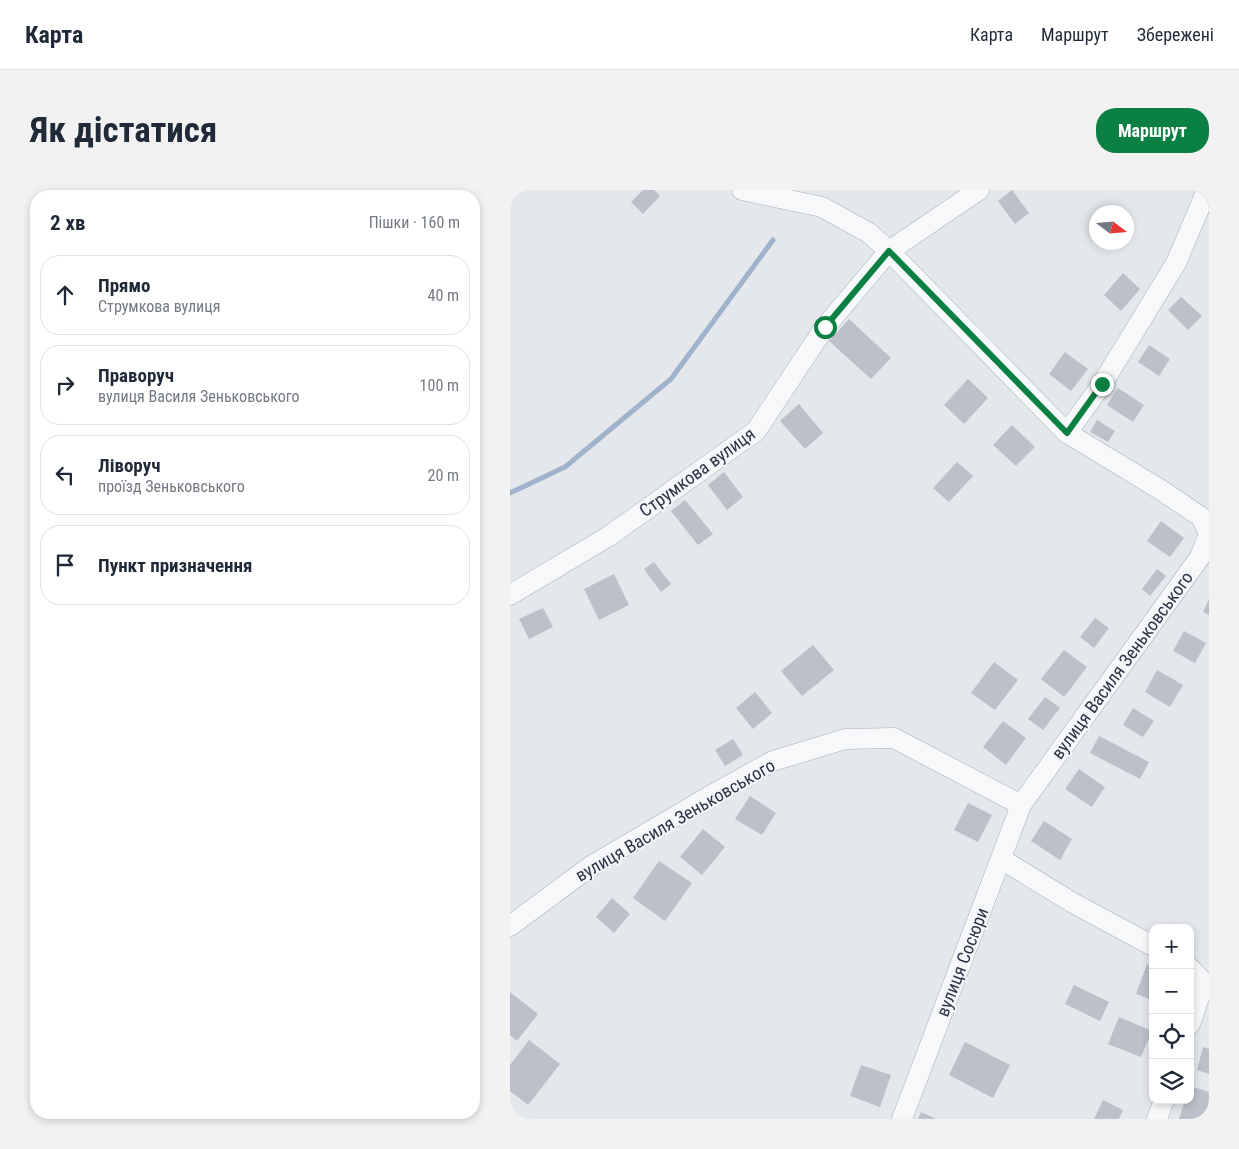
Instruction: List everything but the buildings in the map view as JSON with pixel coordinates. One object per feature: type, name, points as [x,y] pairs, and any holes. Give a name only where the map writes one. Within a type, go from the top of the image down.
[{"type":"street","name":"вулиця Василя Зеньковського","points":[[510,926],[591,866],[708,797],[773,761],[845,739],[894,738],[1021,805],[1200,557],[1209,534],[1201,517],[1161,490],[1067,433],[889,251],[869,233],[822,207],[742,190]]},
{"type":"street","name":"Струмкова вулиця","points":[[510,595],[609,536],[756,431],[825,327],[889,251],[979,190]]},
{"type":"street","points":[[1067,433],[1102,384],[1176,263],[1207,190]]},
{"type":"street","name":"вулиця Сосюри","points":[[902,1119],[1021,805]]},
{"type":"street","points":[[1001,859],[1073,903],[1149,944]]},
{"type":"street","points":[[1191,969],[1204,983],[1193,1014]]},
{"type":"street","points":[[1157,1119],[1163,1104]]},
{"type":"waterway","points":[[510,493],[565,467],[671,379],[773,240]]},
{"type":"route","points":[[825,327],[889,251],[1067,433],[1102,384]]}]
